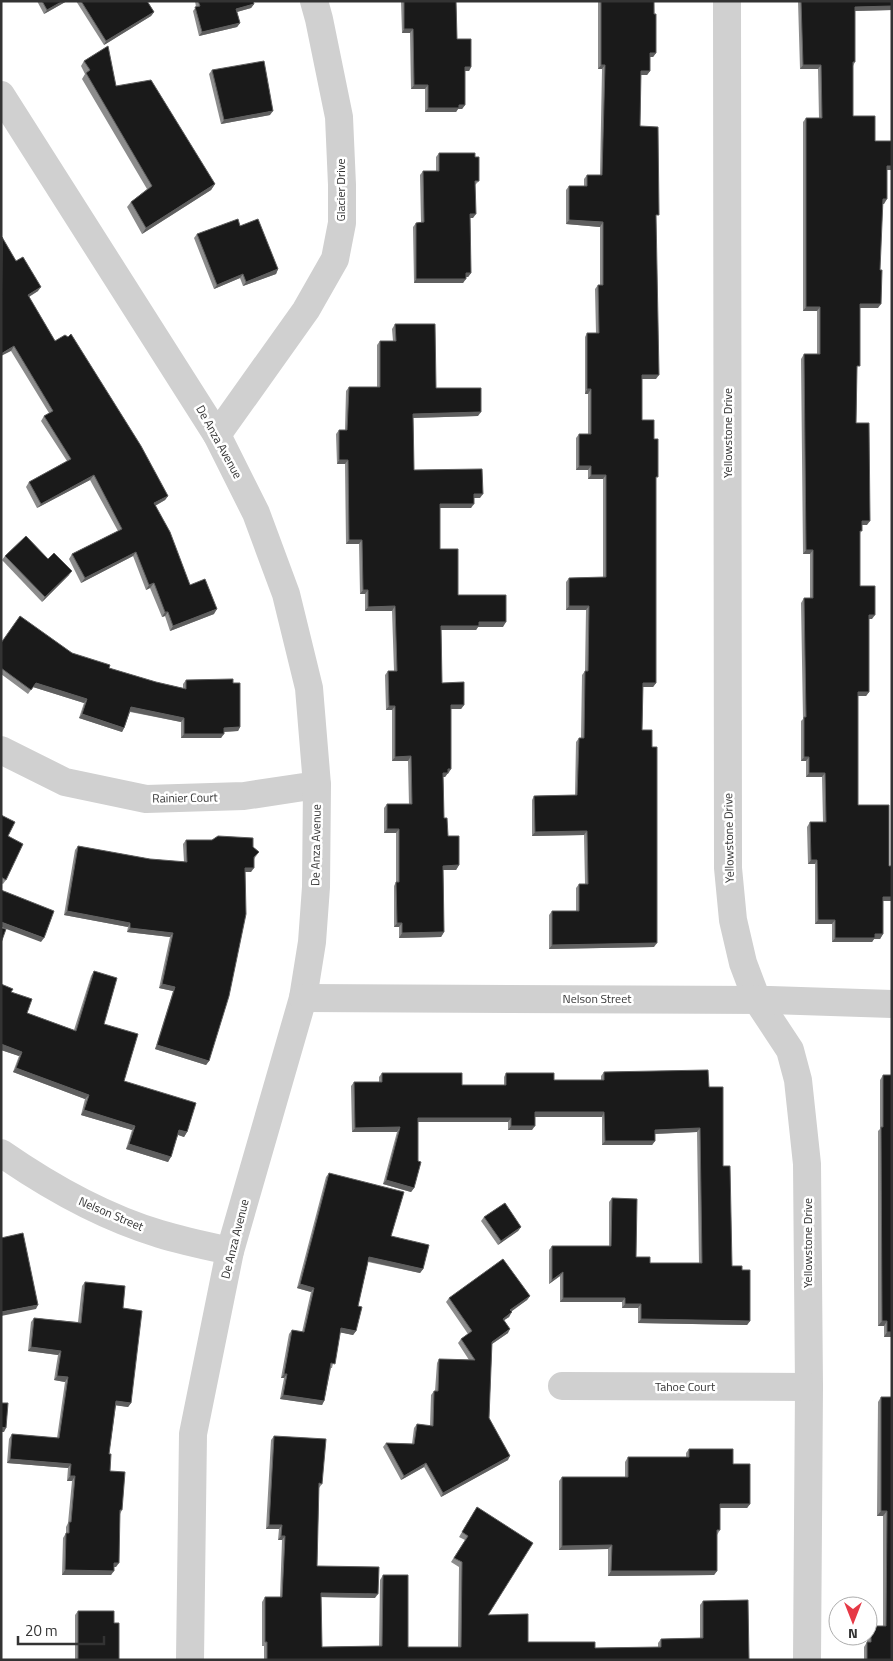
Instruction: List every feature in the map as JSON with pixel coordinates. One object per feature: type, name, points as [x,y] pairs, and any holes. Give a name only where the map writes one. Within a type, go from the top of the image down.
[{"type":"street","name":"Glacier Drive","points":[[217,435],[306,310],[335,259],[342,223],[339,117],[314,1]]},
{"type":"street","name":"Yellowstone Drive","points":[[728,1],[728,868],[733,920],[743,963],[757,1000],[790,1050],[798,1080],[808,1164],[807,1660]]},
{"type":"street","name":"De Anza Avenue","points":[[1,95],[217,435],[256,513],[286,594],[309,688],[317,786],[316,887],[312,942],[303,998],[230,1252],[193,1434],[190,1660]]},
{"type":"street","name":"Rainier Court","points":[[1,750],[65,782],[146,799],[244,796],[317,786]]},
{"type":"street","name":"Nelson Street","points":[[303,998],[757,1000],[892,1004]]},
{"type":"street","name":"Nelson Street","points":[[1,1153],[24,1169],[89,1206],[160,1234],[230,1252]]},
{"type":"street","name":"Tahoe Court","points":[[562,1386],[809,1387]]},
{"type":"building","points":[[42,1],[63,1],[47,10]]},
{"type":"building","points":[[81,1],[147,1],[154,12],[106,41]]},
{"type":"building","points":[[198,1],[253,1],[254,4],[236,9],[240,23],[202,32],[195,7],[200,6]]},
{"type":"building","points":[[404,1],[456,1],[457,39],[471,39],[471,67],[465,67],[465,105],[459,105],[459,108],[428,108],[428,85],[414,85],[413,29],[404,29]]},
{"type":"building","points":[[601,1],[654,1],[654,14],[656,14],[656,53],[650,53],[650,71],[641,71],[640,126],[658,127],[659,215],[656,215],[659,375],[642,375],[642,420],[654,420],[654,439],[658,439],[658,477],[656,477],[656,683],[643,683],[642,730],[652,730],[652,747],[657,747],[657,943],[552,945],[552,911],[579,911],[579,884],[588,884],[587,831],[535,832],[534,796],[577,795],[579,738],[584,738],[585,671],[588,671],[589,606],[569,606],[569,578],[606,577],[606,475],[591,475],[591,466],[579,466],[579,434],[591,434],[591,389],[587,389],[587,333],[599,333],[598,285],[603,285],[603,222],[569,220],[569,186],[587,186],[587,175],[602,175],[605,65],[601,65]]},
{"type":"building","points":[[801,1],[892,1],[892,6],[855,7],[855,62],[853,62],[853,116],[875,116],[875,141],[892,141],[892,166],[887,166],[887,199],[883,199],[880,270],[882,270],[881,304],[860,304],[860,366],[857,366],[856,423],[869,423],[870,521],[862,521],[862,531],[860,531],[860,586],[875,586],[875,615],[869,615],[869,692],[858,692],[858,805],[889,805],[889,866],[892,866],[892,897],[883,897],[883,934],[875,934],[875,938],[835,938],[835,920],[818,920],[817,860],[811,860],[810,822],[826,822],[825,773],[809,773],[809,757],[804,757],[804,717],[806,717],[804,598],[813,598],[813,550],[806,550],[804,354],[820,354],[820,307],[806,307],[806,118],[822,118],[821,65],[803,65]]},
{"type":"building","points":[[108,46],[116,86],[151,80],[215,184],[146,228],[131,202],[152,186],[86,73],[90,70],[84,61]]},
{"type":"building","points":[[264,61],[273,111],[224,120],[212,70]]},
{"type":"building","points":[[439,153],[475,153],[475,157],[479,157],[479,181],[475,181],[476,214],[470,214],[471,273],[466,273],[466,279],[416,279],[416,223],[424,222],[423,171],[439,171]]},
{"type":"building","points":[[238,219],[240,226],[258,219],[278,269],[246,282],[243,274],[217,285],[197,234]]},
{"type":"building","points":[[2,237],[16,261],[23,257],[41,287],[28,295],[55,341],[65,335],[68,337],[71,334],[141,446],[168,496],[154,503],[170,532],[190,585],[205,579],[217,609],[173,626],[168,612],[165,612],[154,583],[149,585],[136,552],[85,578],[72,554],[122,529],[94,475],[41,504],[29,482],[71,459],[44,416],[53,411],[14,346],[1,354]]},
{"type":"building","points":[[395,324],[435,324],[436,388],[481,388],[481,412],[413,414],[414,470],[482,469],[483,494],[474,494],[474,504],[440,504],[440,549],[458,549],[458,595],[506,595],[506,622],[479,622],[479,626],[441,626],[442,683],[464,682],[464,705],[451,705],[451,769],[448,769],[448,773],[443,773],[444,818],[447,818],[448,836],[459,836],[459,865],[443,866],[444,932],[402,933],[402,923],[397,923],[396,882],[399,882],[399,829],[387,829],[387,804],[412,804],[411,756],[395,757],[395,706],[389,706],[388,671],[397,671],[395,606],[368,607],[368,590],[363,590],[362,540],[349,540],[348,460],[339,460],[339,430],[347,430],[349,387],[380,387],[380,341],[396,341]]},
{"type":"building","points":[[26,536],[48,559],[54,553],[72,571],[45,597],[5,556]]},
{"type":"building","points":[[20,616],[72,653],[110,665],[109,668],[156,682],[186,689],[186,680],[233,679],[233,683],[240,683],[240,727],[224,728],[224,734],[184,734],[184,718],[131,707],[124,728],[82,714],[87,699],[36,683],[31,690],[1,668],[1,643]]},
{"type":"building","points":[[1,815],[15,822],[8,836],[23,844],[6,880],[1,877]]},
{"type":"building","points":[[218,836],[253,838],[253,847],[259,852],[254,857],[254,868],[245,868],[246,914],[229,996],[209,1061],[157,1045],[175,987],[162,984],[173,933],[130,928],[130,923],[67,911],[78,846],[150,859],[187,862],[186,840],[212,840]]},
{"type":"building","points":[[1,890],[54,911],[44,938],[1,922]]},
{"type":"building","points":[[1,928],[6,929],[1,943]]},
{"type":"building","points":[[94,971],[117,978],[104,1024],[138,1034],[124,1081],[196,1103],[187,1132],[179,1130],[171,1157],[129,1144],[135,1126],[84,1110],[89,1095],[16,1068],[22,1052],[1,1044],[1,984],[13,989],[11,992],[32,999],[27,1013],[76,1031]]},
{"type":"building","points":[[708,1070],[709,1087],[723,1087],[723,1166],[730,1166],[732,1266],[742,1266],[742,1270],[750,1270],[750,1321],[641,1319],[641,1304],[625,1304],[625,1298],[563,1298],[563,1272],[552,1280],[552,1246],[611,1246],[612,1198],[637,1199],[636,1257],[650,1257],[650,1263],[702,1263],[700,1128],[655,1130],[655,1141],[605,1141],[604,1112],[535,1112],[535,1126],[511,1126],[511,1118],[418,1118],[418,1161],[421,1162],[414,1188],[386,1180],[400,1127],[355,1128],[354,1082],[382,1082],[382,1073],[462,1073],[462,1085],[506,1085],[506,1073],[554,1073],[554,1080],[604,1080],[604,1072]]},
{"type":"building","points":[[883,1075],[892,1075],[892,1332],[887,1332],[887,1321],[882,1321],[881,1127],[883,1127]]},
{"type":"building","points":[[329,1173],[404,1192],[391,1236],[429,1245],[423,1269],[369,1257],[358,1306],[362,1307],[356,1331],[341,1328],[335,1364],[331,1363],[324,1401],[283,1395],[287,1374],[284,1374],[292,1330],[304,1332],[314,1288],[300,1284]]},
{"type":"building","points":[[505,1203],[521,1227],[501,1241],[484,1217]]},
{"type":"building","points":[[23,1233],[38,1305],[1,1312],[1,1238]]},
{"type":"building","points":[[503,1259],[530,1296],[510,1310],[512,1312],[503,1319],[510,1329],[492,1342],[489,1418],[510,1456],[443,1493],[426,1463],[404,1476],[386,1443],[414,1444],[417,1424],[433,1426],[434,1391],[438,1391],[439,1359],[475,1360],[461,1339],[472,1331],[449,1298]]},
{"type":"building","points":[[85,1282],[125,1286],[123,1308],[142,1311],[131,1403],[116,1401],[109,1454],[111,1454],[110,1471],[125,1472],[122,1510],[120,1510],[119,1563],[114,1563],[114,1571],[65,1570],[66,1533],[69,1533],[69,1522],[71,1522],[75,1476],[70,1476],[71,1464],[10,1459],[12,1434],[59,1438],[68,1377],[57,1376],[61,1351],[31,1347],[34,1318],[81,1323]]},
{"type":"building","points":[[881,1397],[892,1397],[892,1660],[867,1660],[867,1646],[878,1646],[878,1626],[886,1626],[887,1511],[881,1511]]},
{"type":"building","points":[[1,1403],[8,1403],[6,1428],[1,1427]]},
{"type":"building","points":[[274,1436],[326,1439],[322,1484],[319,1483],[317,1566],[379,1567],[378,1594],[321,1593],[322,1647],[382,1646],[383,1575],[408,1575],[408,1647],[461,1647],[462,1562],[454,1558],[468,1536],[462,1532],[477,1507],[533,1543],[488,1615],[528,1614],[528,1642],[595,1642],[595,1648],[661,1647],[661,1639],[703,1638],[703,1601],[748,1600],[749,1660],[267,1660],[265,1597],[282,1597],[285,1536],[281,1536],[282,1525],[269,1525]]},
{"type":"building","points":[[689,1449],[733,1449],[733,1464],[750,1464],[750,1504],[720,1504],[720,1530],[717,1530],[717,1571],[611,1571],[612,1545],[562,1546],[562,1477],[628,1477],[628,1457],[689,1457]]},
{"type":"building","points":[[78,1611],[114,1611],[114,1623],[119,1623],[119,1660],[78,1660]]}]
